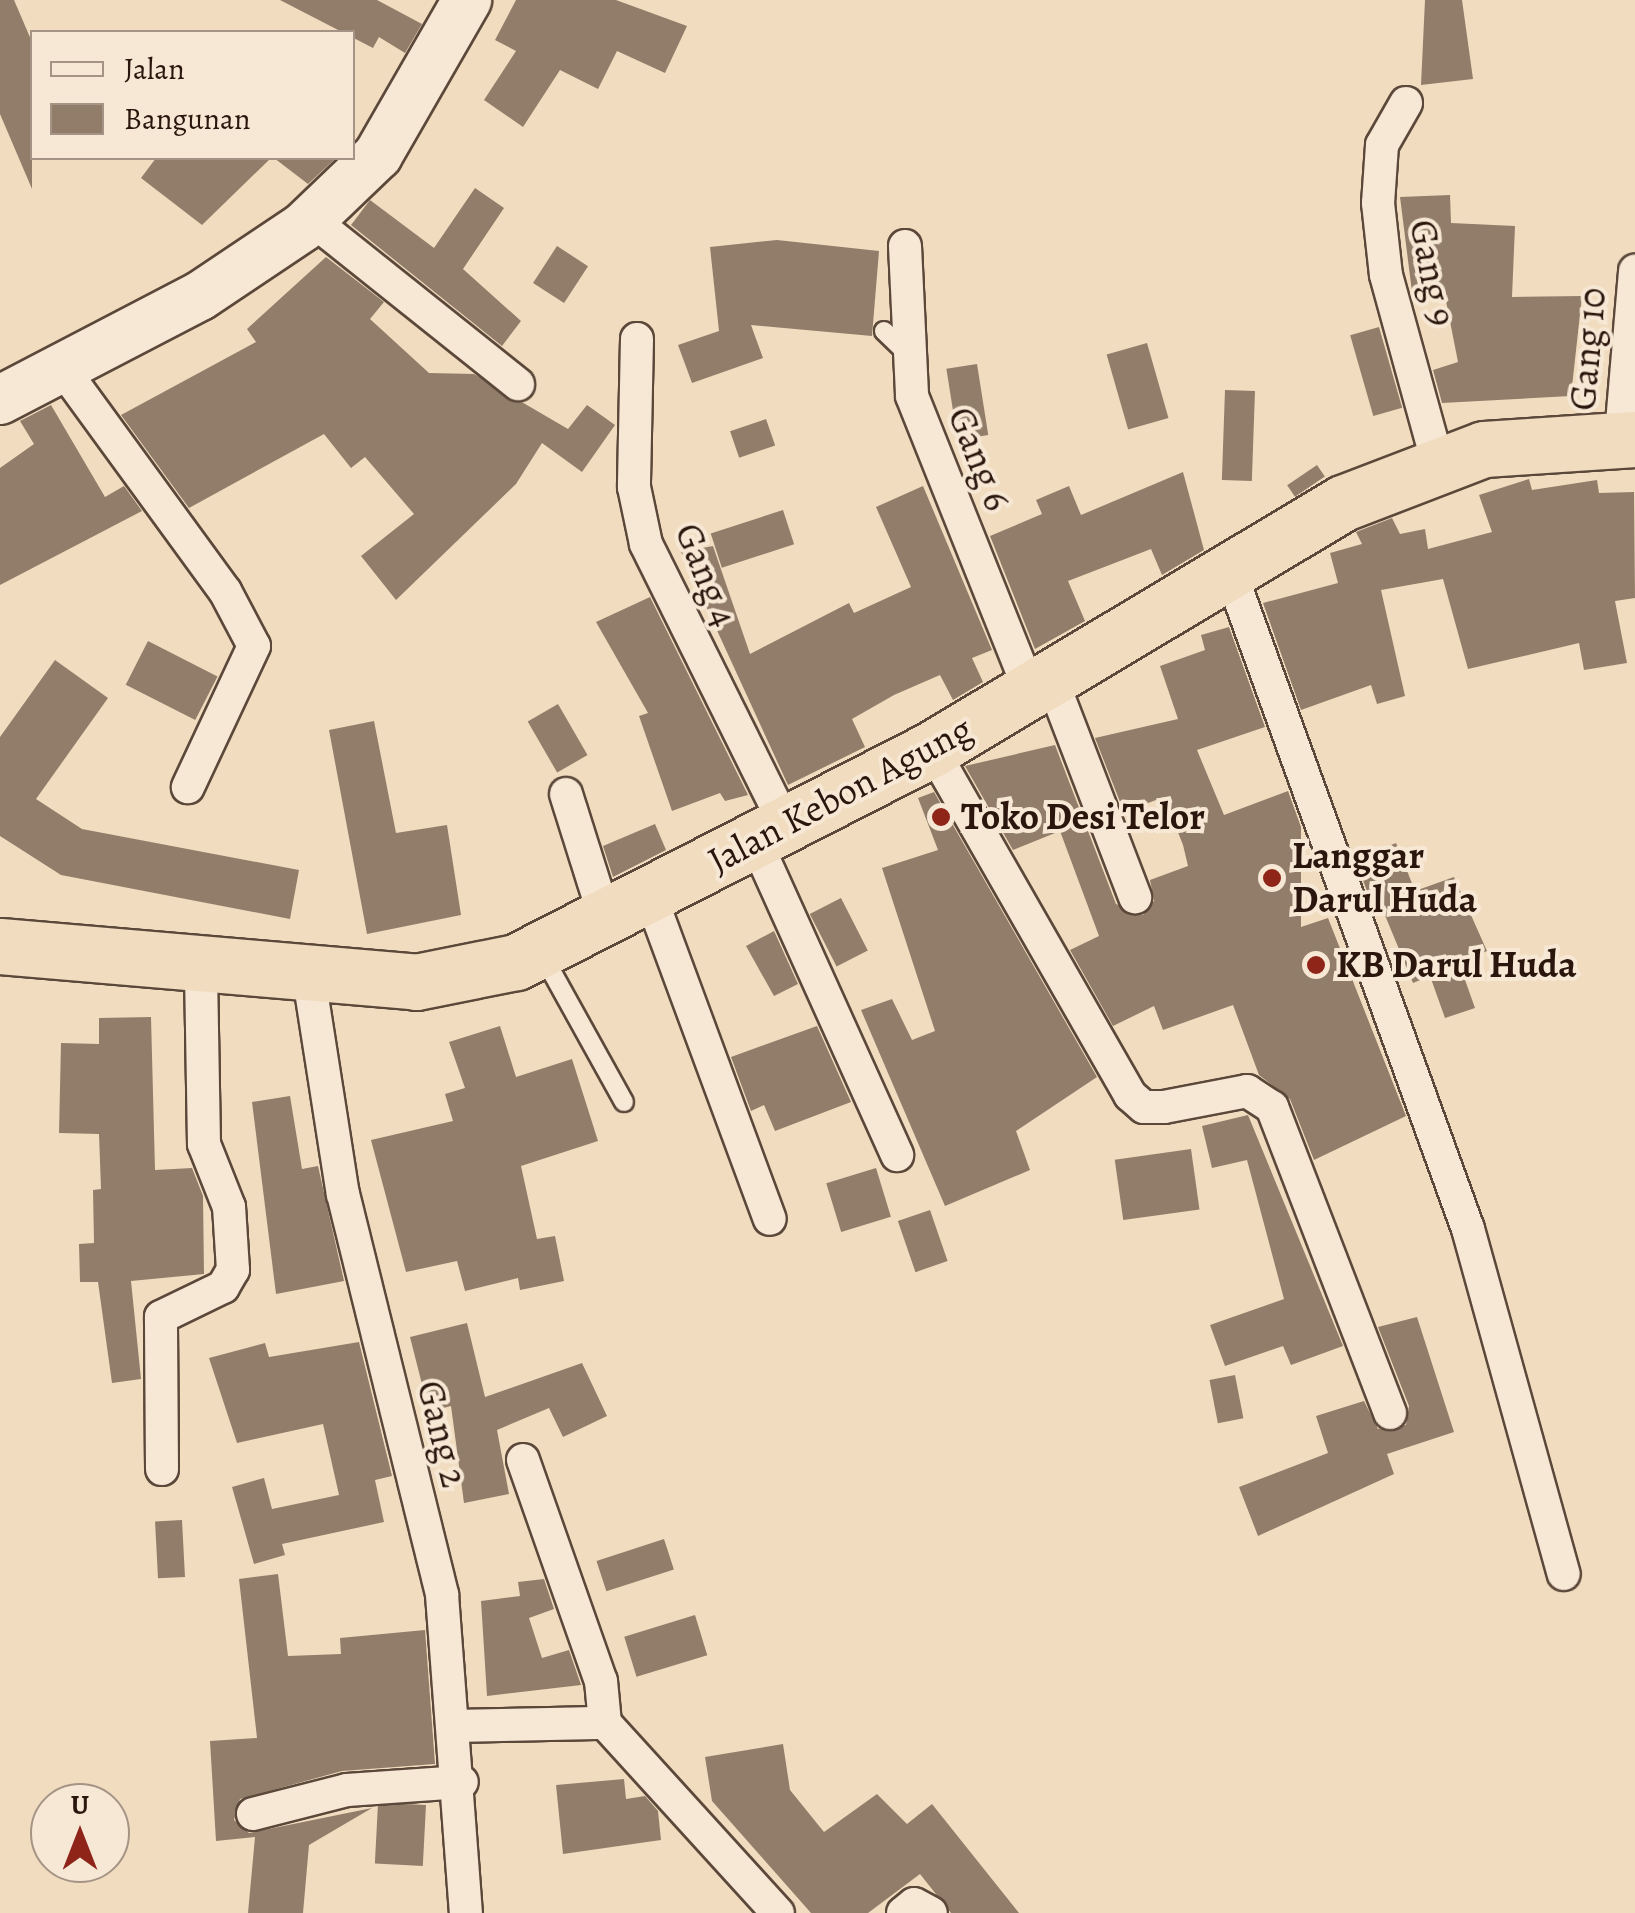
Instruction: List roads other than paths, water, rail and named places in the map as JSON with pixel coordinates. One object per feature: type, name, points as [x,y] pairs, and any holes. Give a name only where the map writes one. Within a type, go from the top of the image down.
[{"type":"highway","name":"Jalan Kebon Agung","points":[[0,946],[201,969],[416,982],[540,952],[628,909],[768,829],[932,749],[1228,566],[1437,460],[1628,437]]},
{"type":"main road","points":[[0,399],[200,296],[310,219],[378,155],[451,6]]},
{"type":"street","name":"Gang 9","points":[[1406,103],[1382,145],[1378,203],[1386,275],[1437,460]]},
{"type":"street","points":[[310,219],[518,384]]},
{"type":"street","name":"Gang 6","points":[[905,246],[910,356],[927,450],[1041,685],[1134,897]]},
{"type":"street","name":"Gang 10","points":[[1628,437],[1635,271]]},
{"type":"street","name":"Gang 4","points":[[637,339],[634,487],[646,544],[768,829],[897,1155]]},
{"type":"street","points":[[60,365],[225,591],[254,646],[188,787]]},
{"type":"street","points":[[1228,566],[1468,1229],[1564,1574]]},
{"type":"street","points":[[932,749],[1130,1095],[1164,1107],[1246,1090],[1272,1107],[1390,1413]]},
{"type":"street","points":[[566,794],[628,909],[770,1219]]},
{"type":"street","points":[[162,1469],[161,1317],[223,1288],[234,1270],[229,1208],[204,1144],[201,969]]},
{"type":"street","name":"Gang 2","points":[[309,978],[343,1194],[442,1594],[458,1726],[466,1913]]},
{"type":"street","points":[[524,1460],[601,1681],[605,1723],[778,1913]]},
{"type":"street","points":[[458,1726],[605,1723]]},
{"type":"street","points":[[253,1814],[347,1790],[462,1782]]},
{"type":"street","points":[[903,1913],[914,1904],[931,1913]]},
{"type":"lane","points":[[884,331],[910,356]]},
{"type":"lane","points":[[540,952],[624,1102]]},
{"type":"place","name":"Toko Desi Telor","points":[[941,817]]},
{"type":"place","name":"Langgar Darul Huda","points":[[1272,878]]},
{"type":"place","name":"KB Darul Huda","points":[[1316,965]]}]
